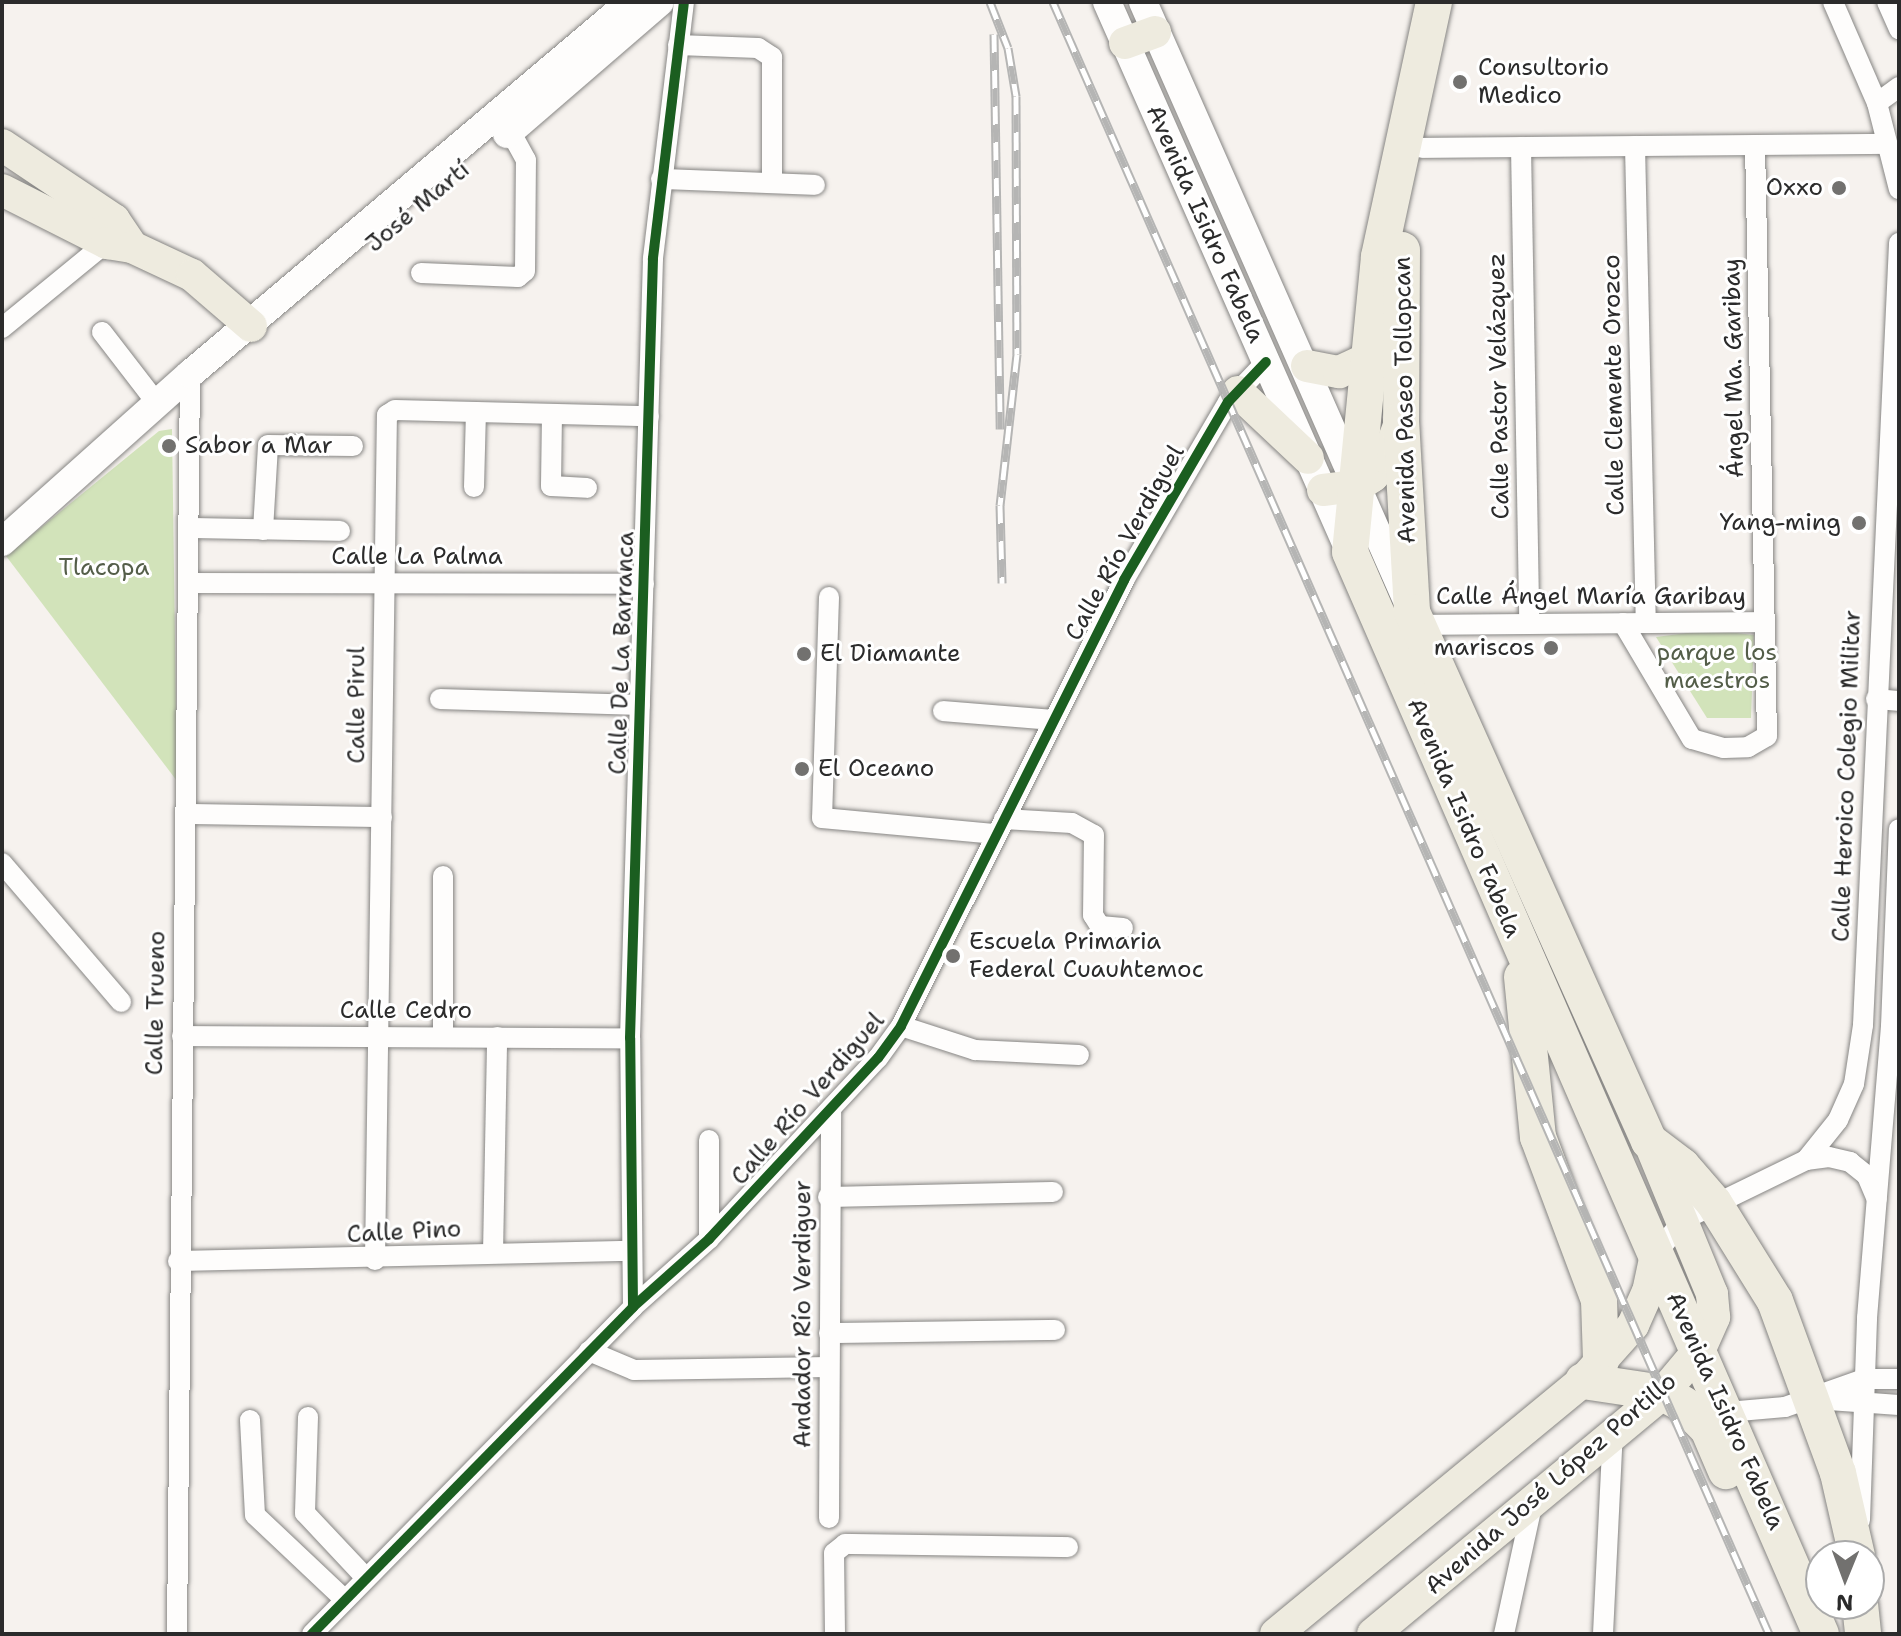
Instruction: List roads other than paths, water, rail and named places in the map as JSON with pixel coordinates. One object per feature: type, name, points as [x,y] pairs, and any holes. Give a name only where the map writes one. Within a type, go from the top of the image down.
[{"type":"highway","name":"Avenida Paseo Tollopcan","points":[[1350,552],[1341,488],[1369,358],[1384,223],[1434,2]]},
{"type":"highway","name":"Avenida Paseo Tollopcan","points":[[1414,618],[1401,420],[1400,268],[1422,148],[1455,2]]},
{"type":"highway","name":"Avenida Isidro Fabela","points":[[1350,552],[1519,947],[1700,1349],[1694,1406],[1821,1634]]},
{"type":"highway","name":"Avenida Isidro Fabela","points":[[1414,618],[1649,1141],[1682,1166],[1699,1212],[1775,1301],[1838,1473],[1853,1540]]},
{"type":"highway","points":[[1519,947],[1538,1137],[1599,1300],[1592,1371],[1694,1406],[1708,1429],[1796,1634]]},
{"type":"main road","name":"José Martí","points":[[2,542],[177,393],[506,123],[630,2]]},
{"type":"main road","name":"José Martí","points":[[177,393],[251,326],[660,2]]},
{"type":"main road","name":"Avenida Isidro Fabela","points":[[1107,2],[1308,458],[1341,488]]},
{"type":"main road","name":"Avenida Isidro Fabela","points":[[1143,2],[1307,366],[1341,488],[1414,618]]},
{"type":"main road","points":[[1125,43],[1155,32]]},
{"type":"main road","points":[[2,145],[120,239]]},
{"type":"main road","points":[[2,190],[120,239],[206,283],[251,326]]},
{"type":"main road","points":[[1307,366],[1339,372],[1369,358]]},
{"type":"main road","points":[[1238,392],[1308,458]]},
{"type":"main road","points":[[1341,488],[1387,458],[1401,420]]},
{"type":"main road","name":"Avenida José López Portillo","points":[[1373,1634],[1532,1506],[1623,1424],[1694,1406],[1700,1349],[1714,1317],[1699,1212]]},
{"type":"main road","points":[[1276,1634],[1592,1371],[1633,1325],[1648,1292],[1656,1254]]},
{"type":"street","name":"Calle De La Barranca","points":[[633,1307],[630,1038],[649,416],[661,179],[684,2]]},
{"type":"street","points":[[1833,2],[1877,103],[1899,189]]},
{"type":"street","points":[[1887,2],[1899,29]]},
{"type":"street","points":[[678,45],[758,48],[772,57],[772,183]]},
{"type":"street","points":[[1877,103],[1899,87]]},
{"type":"street","points":[[1877,103],[1899,117]]},
{"type":"street","points":[[421,273],[518,277],[525,271],[527,169],[506,123]]},
{"type":"street","points":[[1422,148],[1887,144]]},
{"type":"street","name":"Ángel Ma. Garibay","points":[[1623,623],[1682,729],[1704,744],[1724,748],[1748,747],[1767,736],[1755,145]]},
{"type":"street","name":"Calle Clemente Orozco","points":[[1635,146],[1646,623]]},
{"type":"street","name":"Calle Pastor Velázquez","points":[[1521,147],[1529,624]]},
{"type":"street","points":[[661,179],[815,185]]},
{"type":"street","points":[[2,328],[120,239]]},
{"type":"street","name":"Calle Heroico Colegio Militar","points":[[1699,1212],[1806,1160],[1838,1120],[1856,1070],[1896,352],[1899,243]]},
{"type":"street","points":[[102,332],[177,393]]},
{"type":"street","name":"Calle Río Verdiguel","points":[[312,1634],[633,1307],[709,1239],[831,1109],[901,1026],[1124,580],[1238,392],[1266,362]]},
{"type":"street","name":"Calle Trueno","points":[[177,393],[190,528],[178,1261],[177,1634]]},
{"type":"street","name":"Calle Pirul","points":[[375,1260],[381,1038],[387,415],[395,410],[649,416]]},
{"type":"street","points":[[474,487],[476,412]]},
{"type":"street","points":[[552,414],[551,486],[587,488]]},
{"type":"street","points":[[263,530],[268,445],[353,446]]},
{"type":"street","points":[[190,528],[340,531]]},
{"type":"street","name":"Calle La Palma","points":[[189,583],[644,584]]},
{"type":"street","points":[[829,597],[822,818],[1000,826],[1072,823],[1094,835],[1093,915],[1100,926],[1123,928]]},
{"type":"street","name":"Calle Ángel María Garibay","points":[[1414,618],[1529,624],[1765,622]]},
{"type":"street","points":[[440,699],[640,705]]},
{"type":"street","points":[[1876,699],[1899,701]]},
{"type":"street","points":[[943,711],[1053,720]]},
{"type":"street","points":[[186,814],[382,817]]},
{"type":"street","points":[[1858,1540],[1864,1379],[1899,829]]},
{"type":"street","points":[[2,863],[121,1002]]},
{"type":"street","points":[[443,876],[443,1037]]},
{"type":"street","points":[[901,1026],[975,1050],[1079,1055]]},
{"type":"street","name":"Calle Cedro","points":[[182,1036],[630,1038]]},
{"type":"street","points":[[493,1253],[497,1037]]},
{"type":"street","name":"Andador Río Verdiguer","points":[[829,1518],[828,1197],[831,1109]]},
{"type":"street","points":[[709,1140],[709,1239]]},
{"type":"street","points":[[1806,1160],[1829,1157],[1850,1162],[1867,1176],[1877,1199]]},
{"type":"street","points":[[828,1197],[1053,1192]]},
{"type":"street","points":[[1656,1254],[1699,1212]]},
{"type":"street","name":"Calle Pino","points":[[178,1261],[375,1260],[493,1253],[632,1251]]},
{"type":"street","points":[[829,1333],[1055,1330]]},
{"type":"street","points":[[589,1351],[634,1370],[829,1367]]},
{"type":"street","points":[[1812,1398],[1864,1379],[1899,1379]]},
{"type":"street","points":[[1694,1406],[1812,1398],[1899,1405]]},
{"type":"street","points":[[308,1417],[305,1513],[366,1578]]},
{"type":"street","points":[[250,1420],[255,1515],[344,1599]]},
{"type":"street","points":[[1603,1634],[1623,1424]]},
{"type":"street","points":[[1504,1634],[1532,1506]]},
{"type":"street","points":[[835,1634],[834,1553],[845,1544],[1068,1547]]},
{"type":"railway","points":[[990,2],[1008,48],[1016,96],[1017,354],[1000,505],[1002,583]]},
{"type":"railway","points":[[1053,2],[1769,1634]]},
{"type":"railway","points":[[994,34],[1000,429]]},
{"type":"place","name":"Consultorio Medico","points":[[1460,82]]},
{"type":"place","name":"Oxxo","points":[[1839,188]]},
{"type":"place","name":"Sabor a Mar","points":[[169,446]]},
{"type":"place","name":"Yang-ming","points":[[1859,523]]},
{"type":"place","name":"mariscos","points":[[1551,648]]},
{"type":"place","name":"El Diamante","points":[[804,654]]},
{"type":"place","name":"El Oceano","points":[[802,769]]},
{"type":"place","name":"Escuela Primaria Federal Cuauhtemoc","points":[[953,956]]},
{"type":"park label","name":"Tlacopa","points":[[104,568]]},
{"type":"park label","name":"parque los maestros","points":[[1717,667]]}]
